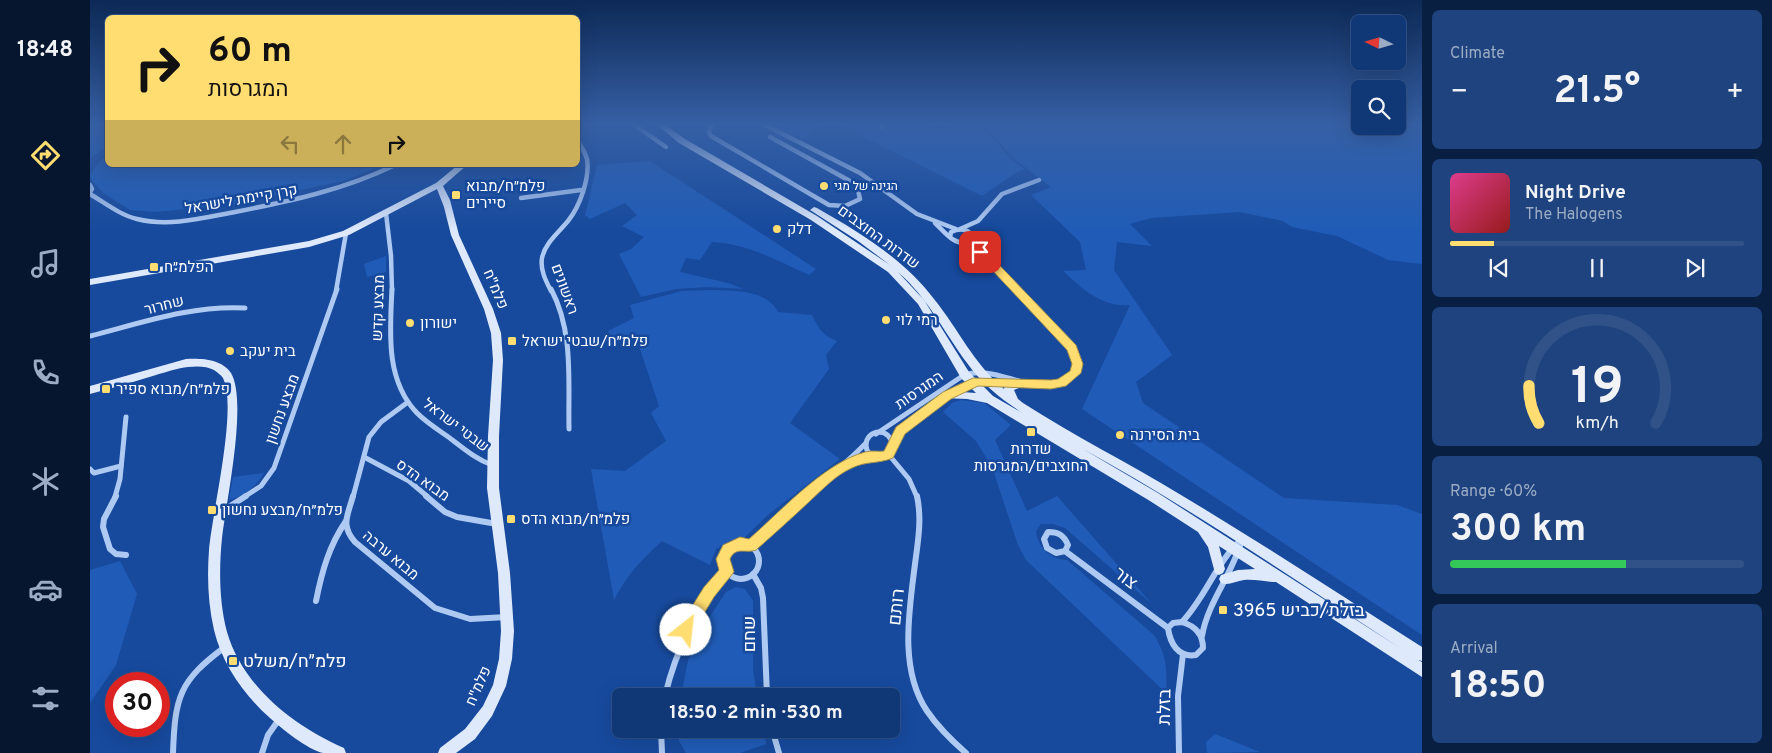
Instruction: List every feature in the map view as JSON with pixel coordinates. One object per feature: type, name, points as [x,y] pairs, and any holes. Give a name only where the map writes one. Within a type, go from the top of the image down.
[{"type":"main road","name":"שדרות החוצבים","points":[[713,159],[814,218],[891,270],[921,302],[968,379],[989,399],[1196,524],[1238,546]]},
{"type":"main road","name":"שדרות החוצבים","points":[[724,159],[828,218],[900,268],[932,302],[962,352],[979,372],[987,381],[1015,403],[1144,478],[1238,546]]},
{"type":"main road","points":[[90,282],[309,244],[346,233],[439,186],[460,167]]},
{"type":"main road","name":"פלמ\"ח","points":[[439,186],[449,207],[455,236],[484,296],[496,333],[498,357],[491,450],[493,490],[507,617],[506,662],[499,688],[489,709],[460,750],[445,753]]},
{"type":"main road","points":[[90,390],[166,367],[186,363],[198,362],[220,369],[227,377],[233,401],[218,526],[215,570],[218,617],[226,647],[229,655],[257,696],[280,718],[305,737],[339,753]]},
{"type":"main road","points":[[1015,403],[1009,388],[1017,384]]},
{"type":"main road","points":[[947,395],[989,399]]},
{"type":"main road","points":[[1196,524],[1213,545],[1222,574],[1233,576],[1250,574],[1280,578]]},
{"type":"main road","points":[[1238,546],[1280,578],[1422,670]]},
{"type":"main road","points":[[1238,546],[1422,655]]},
{"type":"street","name":"ראשונים","points":[[569,429],[567,342],[564,323],[561,309],[541,267],[546,249],[552,237],[571,216],[581,190],[586,159]]},
{"type":"street","points":[[751,159],[829,205],[843,207],[854,204],[860,199],[857,186],[810,159]]},
{"type":"street","points":[[833,159],[860,173],[907,208],[933,222],[967,230],[973,236],[980,252],[1067,341],[1076,355],[1077,369],[1069,378],[1051,385],[1032,384],[979,372]]},
{"type":"street","name":"קרן קיימת לישראל","points":[[90,185],[92,188],[90,193],[123,214],[137,219],[173,222],[306,198],[357,183],[391,167]]},
{"type":"street","points":[[850,181],[860,173]]},
{"type":"street","points":[[950,237],[951,232],[968,227],[978,221],[1002,194],[1039,180]]},
{"type":"street","points":[[521,198],[581,190]]},
{"type":"street","name":"מבצע קדש","points":[[386,213],[392,275],[389,344],[392,364],[408,402]]},
{"type":"street","points":[[961,244],[971,242],[978,221]]},
{"type":"street","points":[[933,222],[954,242],[980,252]]},
{"type":"street","name":"מבצע נחשון","points":[[221,512],[260,486],[274,468],[333,303],[340,278],[346,233]]},
{"type":"street","name":"שחרור","points":[[90,336],[194,311],[228,306],[245,308]]},
{"type":"street","name":"המגרסות","points":[[893,445],[900,431],[979,372]]},
{"type":"street","name":"המגרסות","points":[[876,434],[893,425],[930,396],[968,379],[1032,384]]},
{"type":"street","points":[[316,601],[325,558],[332,542],[346,521],[373,430],[408,402]]},
{"type":"street","name":"שבטי ישראל","points":[[408,402],[418,414],[476,458],[492,465]]},
{"type":"street","points":[[126,417],[122,466],[115,498],[104,518],[103,527],[110,549],[116,554],[126,555]]},
{"type":"street","points":[[751,546],[827,477],[846,464],[865,444],[868,437],[876,434],[887,436],[893,445],[889,455],[873,456],[846,464]]},
{"type":"street","points":[[865,444],[867,450],[873,456]]},
{"type":"street","name":"רותם","points":[[889,455],[910,480],[919,511],[919,538],[908,627],[907,649],[910,670],[924,709],[950,741],[966,753]]},
{"type":"street","name":"מבוא הדס","points":[[364,457],[409,482],[445,512],[457,517],[498,524]]},
{"type":"street","points":[[90,469],[94,473],[122,466]]},
{"type":"street","name":"מבוא ערבה","points":[[346,521],[347,533],[355,542],[435,608],[470,619],[507,617]]},
{"type":"street","points":[[740,544],[751,546],[757,552],[759,559],[758,567],[753,574],[739,578],[727,572],[723,559],[728,549],[740,544]]},
{"type":"street","points":[[1182,622],[1197,608],[1222,574],[1238,546]]},
{"type":"street","points":[[1202,637],[1193,627],[1182,622],[1173,623],[1168,628],[1170,642],[1183,654],[1194,656],[1202,652],[1203,623],[1222,574],[1238,546]]},
{"type":"street","name":"צור","points":[[1066,551],[1168,628]]},
{"type":"street","points":[[667,688],[674,658],[686,630],[709,592],[727,572]]},
{"type":"street","name":"שחם","points":[[753,574],[763,598],[766,688]]},
{"type":"street","points":[[173,753],[177,699],[186,680],[204,662],[226,647]]},
{"type":"street","name":"בזלת","points":[[1179,753],[1178,696],[1183,654]]},
{"type":"street","points":[[262,753],[268,735],[280,718]]},
{"type":"street","points":[[661,738],[662,753]]},
{"type":"street","points":[[775,738],[779,753]]},
{"type":"shaded area","points":[[105,159],[105,167],[378,167],[344,181],[234,204],[156,212],[130,210],[103,193],[90,178],[94,168]]},
{"type":"shaded area","points":[[908,159],[1011,159],[1025,169],[1014,174],[982,196]]},
{"type":"shaded area","points":[[1014,159],[1422,159],[1422,264],[1388,260],[1337,236],[1292,227],[1283,221],[1240,212],[1151,218],[1130,224],[1152,246],[1117,242],[1114,270],[1172,355],[1136,382],[1143,403],[1284,498],[1397,505],[1422,514],[1422,635],[1082,409],[1130,305],[1110,303],[1094,296],[1063,271],[1086,270],[1080,242],[1031,195],[1051,187]]},
{"type":"shaded area","points":[[650,161],[816,269],[809,275],[749,249],[712,242],[700,260],[686,258],[680,272],[728,283],[744,289],[707,287],[676,289],[641,297],[619,254],[631,249],[644,237],[622,226],[637,215],[625,203],[590,219],[585,215],[597,165]]},
{"type":"shaded area","points":[[386,256],[386,272],[367,277],[364,264]]},
{"type":"shaded area","points":[[712,290],[758,295],[773,304],[778,312],[812,315],[821,331],[837,341],[826,355],[829,369],[790,423],[840,459],[769,514],[745,537],[729,541],[716,549],[710,565],[662,541],[635,568],[614,600],[591,469],[625,471],[666,441],[651,413],[659,406],[636,337],[614,344],[608,331],[634,318],[630,305],[682,291]]},
{"type":"shaded area","points":[[961,400],[984,403],[1011,425],[995,440],[1027,511],[1057,496],[1152,604],[1065,528],[1053,524],[1041,524],[1036,531],[1039,543],[1050,555],[1067,560],[1154,635],[1162,650],[1165,663],[1166,693],[1026,560],[1018,545],[992,467],[976,441],[943,412],[952,403]]},
{"type":"shaded area","points":[[264,473],[249,490],[229,500],[233,477]]},
{"type":"shaded area","points":[[120,561],[137,594],[116,665],[111,672],[105,672],[105,681],[90,703],[90,570]]},
{"type":"shaded area","points":[[736,587],[745,589],[753,601],[753,670],[756,688],[683,688],[688,660],[707,621],[726,592]]},
{"type":"shaded area","points":[[1215,734],[1260,752],[1207,753],[1206,742]]},
{"type":"shaded area","points":[[679,738],[765,738],[766,744],[740,753],[686,753]]},
{"type":"place","name":"הגינה של מגי","points":[[824,186]]},
{"type":"place","name":"פלמ״ח/מבוא סיירים","points":[[456,195]]},
{"type":"place","name":"דלק","points":[[777,229]]},
{"type":"place","name":"הפלמ״ח","points":[[154,267]]},
{"type":"place","name":"רמי לוי","points":[[886,320]]},
{"type":"place","name":"ישורון","points":[[410,323]]},
{"type":"place","name":"פלמ״ח/שבטי ישראל","points":[[512,341]]},
{"type":"place","name":"בית יעקב","points":[[230,351]]},
{"type":"place","name":"פלמ״ח/מבוא ספיר","points":[[106,389]]},
{"type":"place","name":"שדרות החוצבים/המגרסות","points":[[1031,432]]},
{"type":"place","name":"בית הסירנה","points":[[1120,435]]},
{"type":"place","name":"פלמ״ח/מבצע נחשון","points":[[212,510]]},
{"type":"place","name":"פלמ״ח/מבוא הדס","points":[[511,519]]},
{"type":"place","name":"בזלת/כביש 3965","points":[[1223,610]]},
{"type":"place","name":"פלמ״ח/משלט","points":[[233,661]]},
{"type":"route","points":[[686,630],[709,592],[727,572],[723,559],[728,549],[740,544],[751,546],[827,477],[846,464],[873,456],[885,457],[889,455],[900,431],[947,395],[970,382],[987,381],[1051,385],[1062,382],[1075,373],[1078,364],[1076,355],[1067,341],[980,252]]}]
